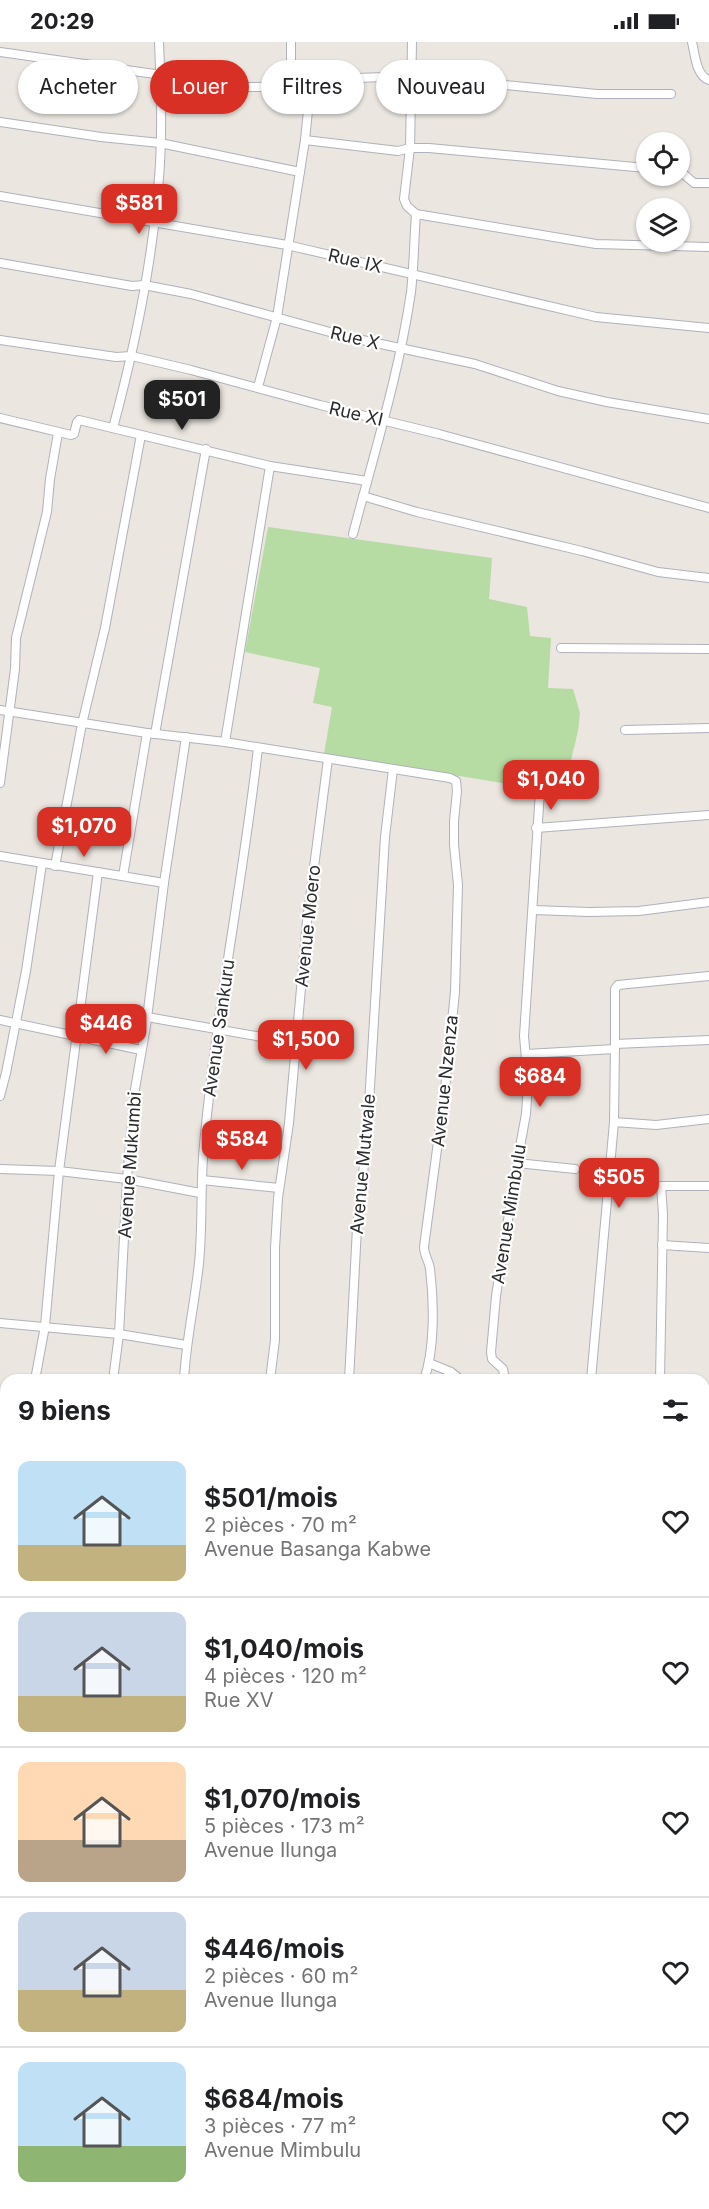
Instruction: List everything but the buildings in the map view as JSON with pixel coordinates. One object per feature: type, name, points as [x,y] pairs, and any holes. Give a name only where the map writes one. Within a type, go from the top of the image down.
[{"type":"street","points":[[159,42],[160,60]]},
{"type":"street","points":[[291,42],[291,60]]},
{"type":"street","points":[[412,42],[412,60]]},
{"type":"street","points":[[692,42],[700,72],[704,78],[709,80]]},
{"type":"street","points":[[0,52],[150,72]]},
{"type":"street","points":[[507,85],[597,94],[671,94]]},
{"type":"street","points":[[113,428],[132,356],[155,221],[159,187],[160,114]]},
{"type":"street","points":[[258,387],[277,317],[308,114]]},
{"type":"street","points":[[411,114],[410,148],[404,199],[407,206],[416,214],[596,244],[709,247]]},
{"type":"street","points":[[0,122],[160,143],[300,172]]},
{"type":"street","points":[[305,140],[398,151],[410,148],[636,167]]},
{"type":"street","points":[[690,179],[693,183],[709,183]]},
{"type":"street","name":"Rue IX","points":[[0,196],[287,245],[596,316],[709,328]]},
{"type":"street","points":[[353,534],[400,348],[412,275],[416,214]]},
{"type":"street","name":"Rue X","points":[[0,263],[191,294],[348,337],[474,364],[558,391],[607,402],[709,419]]},
{"type":"street","name":"Rue XI","points":[[0,340],[116,357],[132,356],[258,387],[709,508]]},
{"type":"street","points":[[0,418],[73,435],[79,420],[270,466],[367,481]]},
{"type":"street","points":[[0,783],[10,712],[16,638],[47,512],[58,433]]},
{"type":"street","points":[[55,866],[81,723],[105,628],[141,435]]},
{"type":"street","points":[[123,876],[206,450]]},
{"type":"street","points":[[225,742],[270,466]]},
{"type":"street","points":[[363,496],[417,512],[582,551],[658,572],[709,578]]},
{"type":"street","points":[[561,648],[709,649]]},
{"type":"street","points":[[0,710],[393,769]]},
{"type":"street","points":[[625,730],[709,728]]},
{"type":"street","name":"Avenue Mukumbi","points":[[114,1374],[135,1089],[186,737]]},
{"type":"street","name":"Avenue Sankuru","points":[[184,1374],[186,1344],[195,1303],[204,1145],[238,883],[251,814],[258,748]]},
{"type":"street","name":"Avenue Moero","points":[[271,1374],[274,1340],[275,1248],[279,1188],[289,1122],[307,921],[328,759]]},
{"type":"street","name":"Avenue Nzenza","points":[[393,769],[450,778],[456,781],[457,791],[454,833],[458,885],[455,992],[424,1247],[424,1254],[430,1267],[432,1306],[429,1363],[426,1374]]},
{"type":"street","name":"Avenue Mutwale","points":[[349,1374],[357,1228],[368,1137],[385,837],[393,769]]},
{"type":"street","name":"Avenue Mimbulu","points":[[504,1374],[503,1369],[492,1359],[492,1352],[496,1296],[516,1163],[526,1114],[528,1082],[526,1003],[540,791]]},
{"type":"street","points":[[536,828],[709,815]]},
{"type":"street","points":[[0,856],[164,882]]},
{"type":"street","points":[[0,1096],[26,971],[42,864]]},
{"type":"street","points":[[36,1374],[45,1326],[59,1171],[98,872]]},
{"type":"street","points":[[533,910],[639,911],[709,902]]},
{"type":"street","points":[[592,1374],[614,1122],[615,989],[621,984],[709,976]]},
{"type":"street","points":[[147,1017],[296,1043]]},
{"type":"street","points":[[0,1020],[141,1050]]},
{"type":"street","points":[[526,1054],[709,1040]]},
{"type":"street","points":[[614,1122],[656,1125],[709,1119]]},
{"type":"street","points":[[516,1163],[575,1169]]},
{"type":"street","points":[[0,1169],[59,1171],[127,1179],[200,1193]]},
{"type":"street","points":[[202,1180],[279,1188]]},
{"type":"street","points":[[660,1374],[662,1184],[709,1186]]},
{"type":"street","points":[[662,1245],[709,1248]]},
{"type":"street","points":[[0,1323],[118,1334],[186,1344]]},
{"type":"street","points":[[429,1363],[454,1374]]},
{"type":"green space","points":[[268,527],[492,558],[489,599],[527,607],[530,636],[551,638],[548,688],[573,689],[580,713],[563,793],[324,754],[332,707],[313,703],[320,668],[245,652]]}]
